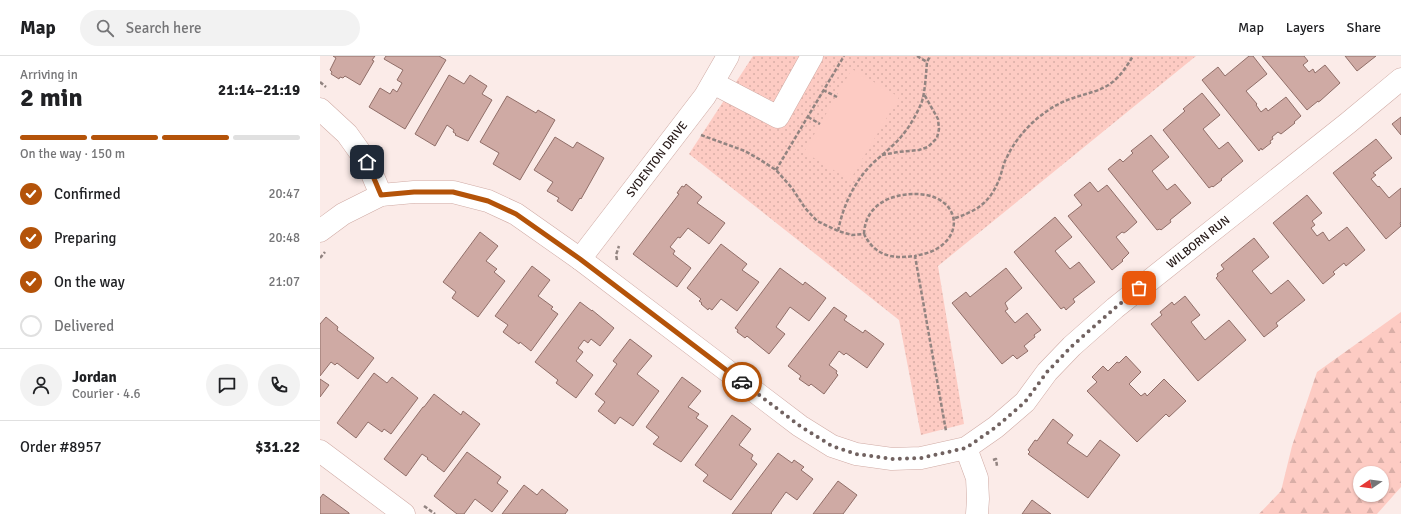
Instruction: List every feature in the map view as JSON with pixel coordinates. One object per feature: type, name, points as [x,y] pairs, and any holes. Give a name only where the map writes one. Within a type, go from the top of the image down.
[{"type":"street","name":"SYDENTON DRIVE","points":[[586,252],[705,96],[728,56]]},
{"type":"street","points":[[713,83],[778,118],[812,56]]},
{"type":"street","name":"WILBORN RUN","points":[[320,231],[343,214],[381,195],[414,192],[453,192],[488,201],[516,214],[586,252],[800,426],[832,446],[856,454],[892,459],[921,458],[966,448],[996,427],[1025,402],[1047,372],[1072,346],[1115,308],[1348,123],[1401,79]]},
{"type":"street","points":[[326,100],[329,115],[347,134],[367,162],[381,195]]},
{"type":"street","points":[[966,448],[976,478],[978,499],[977,514]]},
{"type":"street","points":[[320,451],[404,514]]},
{"type":"path","points":[[776,170],[844,56]]},
{"type":"path","points":[[916,56],[927,62]]},
{"type":"path","points":[[838,231],[841,216],[847,200],[864,173],[892,146],[908,127],[922,103],[927,62],[930,56]]},
{"type":"path","points":[[955,218],[967,214],[982,205],[991,195],[999,180],[1006,158],[1017,140],[1032,123],[1050,109],[1069,99],[1099,90],[1111,84],[1126,67],[1133,56]]},
{"type":"path","points":[[320,82],[326,100]]},
{"type":"path","points":[[823,90],[837,97]]},
{"type":"path","points":[[882,155],[919,150],[928,147],[937,138],[939,129],[938,119],[923,93]]},
{"type":"path","points":[[808,116],[820,124]]},
{"type":"path","points":[[701,135],[745,151],[776,170],[792,188],[805,208],[817,221],[838,231],[852,235],[864,234]]},
{"type":"path","points":[[906,194],[925,194],[936,197],[950,209],[955,218],[952,233],[948,240],[931,252],[904,258],[889,257],[875,249],[868,242],[864,234],[864,225],[867,217],[877,205],[889,198],[906,194]]},
{"type":"path","points":[[586,252],[617,263]]},
{"type":"path","points":[[915,256],[946,433],[952,431]]},
{"type":"green space","points":[[753,56],[1196,56],[938,266],[964,424],[921,435],[899,320],[689,154]]},
{"type":"green space","points":[[852,69],[899,97],[850,180],[804,152]]},
{"type":"green space","points":[[1401,312],[1401,487],[1389,500],[1389,466],[1353,466],[1353,502],[1388,502],[1377,514],[1259,514],[1281,491],[1292,446],[1317,372]]},
{"type":"building","points":[[333,56],[375,56],[372,60],[374,61],[360,85],[345,76],[343,78],[340,77],[339,79],[331,74],[332,72],[330,70],[336,58]]},
{"type":"building","points":[[386,56],[439,56],[446,60],[405,129],[369,107],[380,88],[390,94],[393,89],[397,92],[402,83],[397,80],[403,70],[384,59]]},
{"type":"building","points":[[1249,56],[1253,56],[1267,74],[1246,91],[1257,104],[1256,105],[1261,112],[1266,108],[1268,111],[1286,97],[1301,116],[1281,134],[1278,132],[1272,137],[1273,139],[1270,141],[1271,143],[1262,150],[1261,148],[1259,151],[1202,80],[1218,67],[1225,76]]},
{"type":"building","points":[[1262,56],[1304,56],[1308,61],[1303,65],[1309,72],[1313,69],[1315,73],[1325,65],[1340,83],[1320,101],[1307,110]]},
{"type":"building","points":[[1345,56],[1376,56],[1357,71]]},
{"type":"building","points":[[449,75],[464,84],[470,75],[487,86],[482,94],[492,100],[468,141],[455,135],[456,134],[453,132],[454,130],[447,125],[435,146],[415,134]]},
{"type":"building","points":[[1202,93],[1220,115],[1203,129],[1219,149],[1228,142],[1243,161],[1221,179],[1222,180],[1213,187],[1212,186],[1209,188],[1163,130],[1185,111],[1183,109]]},
{"type":"building","points":[[507,96],[536,113],[538,110],[555,120],[520,180],[493,164],[499,153],[480,142]]},
{"type":"building","points":[[1401,117],[1401,135],[1392,124]]},
{"type":"building","points":[[1151,135],[1169,157],[1152,171],[1167,190],[1175,184],[1191,203],[1170,220],[1171,222],[1161,230],[1157,230],[1108,169],[1120,159],[1123,162],[1133,153],[1131,151]]},
{"type":"building","points":[[555,137],[573,148],[577,142],[604,158],[581,199],[580,198],[572,211],[557,201],[559,198],[547,191],[553,182],[534,170]]},
{"type":"building","points":[[1376,139],[1392,158],[1373,173],[1376,175],[1371,179],[1389,198],[1401,188],[1401,226],[1386,239],[1333,173]]},
{"type":"building","points":[[1090,182],[1098,192],[1107,185],[1137,222],[1127,231],[1124,233],[1122,232],[1116,237],[1129,253],[1122,260],[1123,261],[1112,270],[1068,216],[1082,205],[1074,195]]},
{"type":"building","points":[[686,184],[702,197],[697,203],[725,223],[709,244],[688,228],[670,247],[675,251],[673,254],[691,268],[677,287],[633,254],[679,194],[677,193],[682,186],[684,187]]},
{"type":"building","points":[[1307,195],[1322,213],[1312,221],[1315,225],[1311,228],[1317,236],[1323,232],[1329,241],[1347,227],[1365,250],[1346,266],[1344,263],[1333,272],[1335,274],[1323,284],[1273,223]]},
{"type":"building","points":[[1055,217],[1072,237],[1055,251],[1070,269],[1079,262],[1095,282],[1073,299],[1075,302],[1066,310],[1064,307],[1061,309],[1014,252]]},
{"type":"building","points":[[480,232],[498,246],[486,261],[497,269],[494,272],[505,281],[478,317],[452,298],[456,292],[443,282]]},
{"type":"building","points":[[1254,238],[1269,257],[1252,271],[1271,294],[1288,280],[1305,300],[1276,323],[1278,326],[1264,337],[1216,278],[1218,276],[1217,274],[1224,269],[1221,265]]},
{"type":"building","points":[[721,244],[747,264],[742,270],[759,282],[737,311],[721,299],[712,310],[709,308],[708,310],[699,301],[701,299],[687,288]]},
{"type":"building","points":[[532,266],[550,280],[538,296],[553,307],[551,309],[558,314],[531,351],[520,342],[519,344],[503,332],[508,325],[495,316]]},
{"type":"building","points":[[780,268],[803,285],[805,282],[826,298],[809,321],[790,307],[776,327],[785,334],[769,354],[747,336],[745,338],[737,332],[738,330],[735,328]]},
{"type":"building","points":[[1006,268],[1022,288],[1005,303],[1008,309],[1005,311],[1015,323],[1027,313],[1041,330],[1024,346],[1028,351],[1017,359],[1013,355],[1002,364],[952,303],[966,292],[970,297]]},
{"type":"building","points":[[1185,296],[1200,315],[1191,322],[1205,340],[1229,320],[1246,340],[1198,381],[1151,324],[1162,315],[1160,312],[1172,302],[1174,305]]},
{"type":"building","points":[[580,302],[614,328],[600,346],[591,339],[588,343],[584,340],[578,348],[583,352],[576,361],[593,375],[576,398],[556,383],[558,380],[535,362]]},
{"type":"building","points":[[834,307],[847,316],[844,320],[863,333],[865,330],[884,344],[867,368],[846,353],[844,355],[839,351],[829,365],[837,371],[836,373],[838,375],[824,394],[811,384],[809,386],[799,379],[801,376],[788,366]]},
{"type":"building","points":[[326,317],[338,327],[337,330],[374,358],[358,379],[337,363],[335,365],[331,362],[320,376],[320,324]]},
{"type":"building","points":[[630,339],[652,356],[637,374],[659,391],[633,426],[620,417],[615,424],[598,411],[605,402],[595,394],[617,364],[613,361]]},
{"type":"building","points":[[1126,356],[1141,372],[1129,384],[1141,396],[1145,393],[1147,396],[1164,379],[1186,401],[1169,417],[1166,414],[1137,442],[1087,391],[1097,382],[1092,377],[1103,366],[1108,371]]},
{"type":"building","points":[[374,373],[387,383],[392,377],[418,398],[391,434],[384,429],[382,432],[368,422],[356,438],[337,423]]},
{"type":"building","points":[[682,377],[701,391],[688,407],[699,414],[696,418],[708,426],[681,462],[653,444],[659,437],[646,427]]},
{"type":"building","points":[[320,379],[329,385],[320,397]]},
{"type":"building","points":[[434,394],[461,415],[463,411],[480,424],[444,472],[422,454],[406,476],[384,459]]},
{"type":"building","points":[[732,415],[751,429],[739,445],[753,455],[751,459],[757,464],[731,500],[703,481],[708,475],[695,465]]},
{"type":"building","points":[[1053,419],[1073,435],[1067,443],[1087,457],[1100,440],[1120,455],[1088,498],[1028,454],[1030,452],[1028,450],[1035,440],[1037,441]]},
{"type":"building","points":[[467,452],[501,477],[497,483],[508,491],[492,512],[475,499],[464,514],[457,514],[434,496]]},
{"type":"building","points":[[778,453],[792,463],[794,460],[804,467],[801,470],[813,479],[797,500],[786,492],[771,513],[772,514],[732,514]]},
{"type":"building","points":[[838,481],[857,495],[843,514],[813,514]]},
{"type":"building","points":[[524,485],[537,495],[542,489],[568,510],[565,514],[502,514]]},
{"type":"building","points":[[323,494],[349,514],[320,514],[320,498]]},
{"type":"building","points":[[1032,500],[1051,514],[1022,514]]},
{"type":"way so far","points":[[742,382],[800,426],[832,446],[856,454],[892,459],[921,458],[966,448],[996,427],[1025,402],[1047,372],[1072,346],[1139,288]]},
{"type":"route","points":[[367,162],[381,195],[414,192],[453,192],[488,201],[516,214],[580,259],[742,382]]}]
